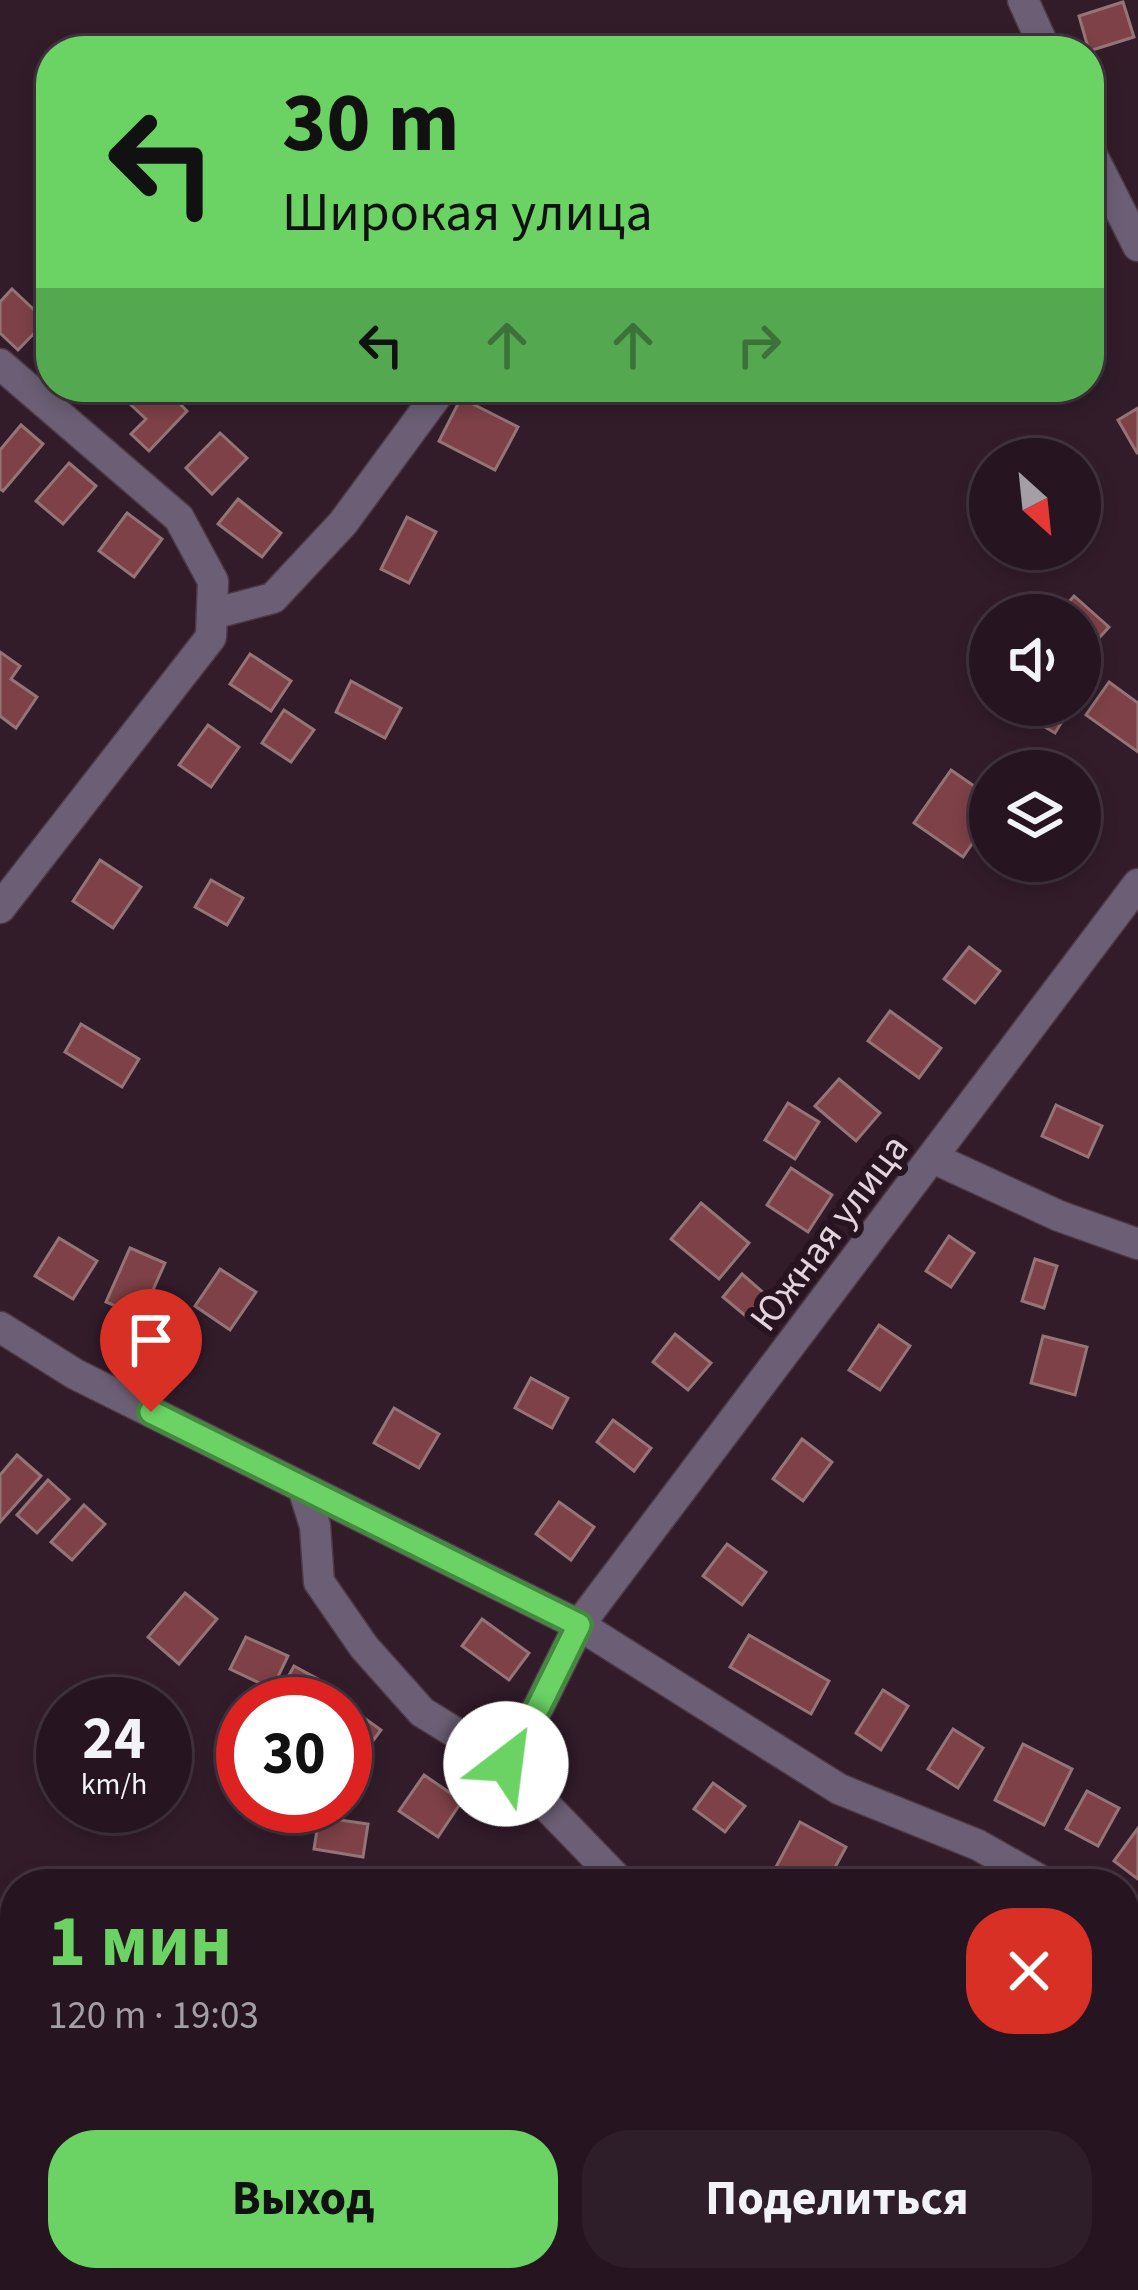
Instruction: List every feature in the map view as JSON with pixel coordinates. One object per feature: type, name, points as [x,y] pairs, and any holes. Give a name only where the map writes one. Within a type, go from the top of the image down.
[{"type":"street","points":[[1023,0],[1039,36]]},
{"type":"street","points":[[1104,179],[1138,246]]},
{"type":"street","points":[[0,364],[36,395]]},
{"type":"street","points":[[0,908],[211,637],[213,581],[178,518],[44,402]]},
{"type":"street","points":[[212,614],[273,598],[343,523],[432,402]]},
{"type":"street","name":"Южная улица","points":[[506,1764],[579,1625],[1138,884]]},
{"type":"street","points":[[934,1158],[1058,1216],[1138,1244]]},
{"type":"street","points":[[0,1327],[75,1374],[579,1625],[839,1789],[978,1845],[1020,1869]]},
{"type":"street","points":[[303,1488],[315,1526],[319,1582],[364,1647],[422,1712],[506,1764],[608,1869]]},
{"type":"building","points":[[1123,2],[1134,37],[1104,46],[1104,36],[1085,36],[1079,16]]},
{"type":"building","points":[[12,289],[36,312],[36,331],[18,350],[0,333],[0,302]]},
{"type":"building","points":[[178,402],[187,411],[149,451],[131,434],[146,419],[129,403]]},
{"type":"building","points":[[459,402],[469,402],[518,427],[495,470],[439,441]]},
{"type":"building","points":[[1138,408],[1138,453],[1137,453],[1118,420]]},
{"type":"building","points":[[21,425],[43,444],[3,491],[0,450]]},
{"type":"building","points":[[220,433],[247,458],[212,494],[186,468]]},
{"type":"building","points":[[69,463],[96,486],[63,524],[36,501]]},
{"type":"building","points":[[238,499],[281,533],[262,557],[218,524]]},
{"type":"building","points":[[127,513],[162,539],[134,577],[99,551]]},
{"type":"building","points":[[407,517],[436,532],[409,583],[381,569]]},
{"type":"building","points":[[0,652],[20,666],[11,679],[37,697],[16,728],[0,716]]},
{"type":"building","points":[[250,654],[291,681],[271,711],[230,684]]},
{"type":"building","points":[[351,681],[401,708],[385,738],[336,712]]},
{"type":"building","points":[[1109,682],[1138,703],[1138,752],[1101,726],[1101,693]]},
{"type":"building","points":[[284,710],[314,730],[291,762],[262,743]]},
{"type":"building","points":[[208,725],[239,747],[211,787],[179,765]]},
{"type":"building","points":[[951,770],[969,782],[969,848],[963,857],[914,823]]},
{"type":"building","points":[[100,860],[141,887],[113,928],[73,901]]},
{"type":"building","points":[[211,880],[243,898],[227,925],[195,907]]},
{"type":"building","points":[[969,947],[1000,971],[975,1003],[944,979]]},
{"type":"building","points":[[890,1011],[941,1048],[919,1078],[868,1041]]},
{"type":"building","points":[[81,1024],[139,1059],[122,1087],[65,1052]]},
{"type":"building","points":[[839,1079],[880,1113],[856,1141],[815,1106]]},
{"type":"building","points":[[788,1103],[819,1122],[795,1159],[765,1140]]},
{"type":"building","points":[[1056,1105],[1102,1126],[1088,1157],[1042,1136]]},
{"type":"building","points":[[791,1168],[832,1195],[808,1232],[767,1205]]},
{"type":"building","points":[[701,1203],[749,1243],[719,1279],[671,1239]]},
{"type":"building","points":[[949,1236],[974,1253],[951,1287],[926,1271]]},
{"type":"building","points":[[59,1238],[97,1261],[73,1299],[35,1276]]},
{"type":"building","points":[[130,1248],[165,1263],[141,1317],[106,1302]]},
{"type":"building","points":[[1035,1259],[1057,1266],[1044,1308],[1022,1301]]},
{"type":"building","points":[[220,1269],[256,1292],[230,1330],[195,1306]]},
{"type":"building","points":[[742,1274],[765,1294],[747,1317],[723,1297]]},
{"type":"building","points":[[879,1325],[910,1346],[880,1390],[849,1370]]},
{"type":"building","points":[[675,1334],[711,1363],[688,1390],[653,1362]]},
{"type":"building","points":[[1043,1336],[1087,1347],[1075,1395],[1031,1383]]},
{"type":"building","points":[[531,1378],[568,1398],[552,1428],[515,1408]]},
{"type":"building","points":[[394,1408],[439,1434],[419,1468],[374,1443]]},
{"type":"building","points":[[613,1420],[651,1448],[634,1471],[597,1442]]},
{"type":"building","points":[[802,1439],[832,1462],[803,1501],[773,1479]]},
{"type":"building","points":[[17,1455],[41,1476],[0,1522],[0,1475]]},
{"type":"building","points":[[48,1480],[69,1499],[37,1533],[17,1515]]},
{"type":"building","points":[[559,1502],[594,1527],[571,1560],[536,1534]]},
{"type":"building","points":[[84,1505],[105,1524],[72,1560],[51,1542]]},
{"type":"building","points":[[727,1544],[766,1572],[742,1605],[703,1576]]},
{"type":"building","points":[[185,1593],[217,1619],[179,1664],[148,1637]]},
{"type":"building","points":[[482,1619],[529,1653],[509,1680],[462,1646]]},
{"type":"building","points":[[749,1635],[829,1681],[811,1714],[730,1667]]},
{"type":"building","points":[[246,1637],[288,1656],[278,1677],[247,1677],[230,1669]]},
{"type":"building","points":[[294,1666],[314,1677],[288,1677]]},
{"type":"building","points":[[883,1690],[908,1706],[881,1750],[856,1733]]},
{"type":"building","points":[[953,1729],[983,1748],[958,1788],[928,1769]]},
{"type":"building","points":[[1023,1744],[1072,1769],[1044,1825],[995,1800]]},
{"type":"building","points":[[424,1775],[462,1801],[438,1837],[399,1811]]},
{"type":"building","points":[[713,1783],[745,1806],[725,1832],[694,1809]]},
{"type":"building","points":[[1087,1791],[1119,1808],[1098,1846],[1066,1829]]},
{"type":"building","points":[[800,1822],[846,1847],[834,1869],[775,1869]]},
{"type":"building","points":[[1138,1828],[1138,1869],[1125,1869],[1114,1861]]},
{"type":"building","points":[[316,1833],[367,1833],[363,1857],[314,1849]]},
{"type":"route","points":[[151,1412],[579,1625],[506,1764]]}]
